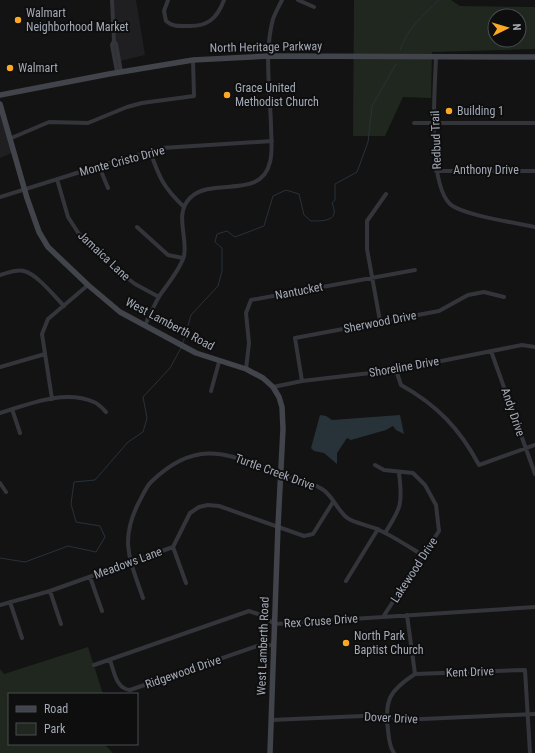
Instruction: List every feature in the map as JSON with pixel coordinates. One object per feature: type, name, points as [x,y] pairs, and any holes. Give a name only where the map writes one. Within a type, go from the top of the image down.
[{"type":"street","points":[[112,0],[114,41],[116,44],[119,72]]},
{"type":"street","points":[[168,0],[164,11],[166,22],[171,26],[193,27],[204,25],[215,18],[224,0]]},
{"type":"street","points":[[145,325],[159,297],[183,258],[185,245],[182,221],[184,207],[190,198],[199,192],[238,187],[257,181],[266,174],[271,161],[272,141],[270,56],[272,24],[282,0]]},
{"type":"street","points":[[298,0],[314,7]]},
{"type":"street","name":"North Heritage Parkway","points":[[0,95],[119,72],[193,60],[270,56],[535,57]]},
{"type":"street","name":"Redbud Trail","points":[[436,57],[436,171],[441,190],[450,204],[476,215],[535,227]]},
{"type":"street","points":[[9,139],[49,122],[88,123],[127,107],[142,103],[194,96],[193,60]]},
{"type":"street","name":"West Lamberth Road","points":[[0,104],[24,189],[39,232],[48,247],[88,285],[120,312],[196,353],[219,362],[246,369],[263,378],[273,387],[282,407],[283,429],[270,753]]},
{"type":"street","points":[[414,123],[535,122]]},
{"type":"street","name":"Monte Cristo Drive","points":[[0,197],[150,151],[169,148],[272,141]]},
{"type":"street","points":[[150,151],[159,178],[166,188],[184,207]]},
{"type":"street","points":[[99,166],[108,188]]},
{"type":"street","name":"Anthony Drive","points":[[436,171],[535,171]]},
{"type":"street","name":"Jamaica Lane","points":[[57,179],[68,217],[79,234],[122,274],[135,284],[159,297]]},
{"type":"street","points":[[380,321],[367,249],[367,221],[386,194]]},
{"type":"street","points":[[137,226],[168,255],[183,258]]},
{"type":"street","name":"Nantucket","points":[[246,369],[249,342],[246,313],[251,300],[415,270]]},
{"type":"street","points":[[0,275],[12,271],[24,271],[34,276],[64,306]]},
{"type":"street","points":[[52,399],[42,334],[48,319],[88,285]]},
{"type":"street","name":"Sherwood Drive","points":[[302,381],[295,338],[439,311],[468,295],[484,292],[504,297]]},
{"type":"street","name":"Shoreline Drive","points":[[273,387],[302,381],[396,370],[522,345],[535,348]]},
{"type":"street","name":"Andy Drive","points":[[492,351],[535,474]]},
{"type":"street","points":[[0,367],[45,354]]},
{"type":"street","points":[[211,391],[219,362]]},
{"type":"street","points":[[396,370],[401,385],[416,393],[448,419],[468,444],[478,465],[535,445]]},
{"type":"street","points":[[0,413],[36,402],[75,397],[95,402],[106,412]]},
{"type":"street","points":[[12,409],[20,433]]},
{"type":"street","name":"Turtle Creek Drive","points":[[143,598],[127,549],[127,534],[135,510],[147,486],[162,471],[181,459],[204,454],[216,453],[236,456],[281,474],[303,480],[323,490],[346,518],[378,529],[424,556]]},
{"type":"street","name":"Lakewood Drive","points":[[375,465],[384,470],[399,473],[413,473],[425,485],[436,505],[439,531],[383,617]]},
{"type":"street","points":[[385,533],[399,510],[401,491],[399,473]]},
{"type":"street","points":[[0,483],[6,492]]},
{"type":"street","name":"Meadows Lane","points":[[0,604],[50,591],[132,563],[173,547],[190,513],[198,507],[219,506],[304,536],[313,534],[333,502]]},
{"type":"street","points":[[346,581],[378,529]]},
{"type":"street","points":[[173,547],[186,583]]},
{"type":"street","points":[[90,577],[102,611]]},
{"type":"street","points":[[50,591],[61,624]]},
{"type":"street","points":[[10,602],[22,638]]},
{"type":"street","name":"Rex Cruse Drive","points":[[94,665],[241,613],[254,612],[275,624],[535,607]]},
{"type":"street","points":[[394,753],[390,747],[386,715],[388,700],[399,684],[415,674],[407,615]]},
{"type":"street","name":"Ridgewood Drive","points":[[110,660],[119,684],[122,688],[130,690],[256,646],[274,645]]},
{"type":"street","name":"Kent Drive","points":[[415,674],[525,670],[528,715]]},
{"type":"street","name":"Dover Drive","points":[[271,720],[386,715],[400,720],[535,714]]},
{"type":"street","points":[[528,715],[530,753]]},
{"type":"shaded area","points":[[114,0],[136,0],[145,55],[120,61],[112,19]]},
{"type":"shaded area","points":[[0,111],[12,153],[0,158]]},
{"type":"shaded area","points":[[320,415],[326,416],[332,420],[400,415],[404,434],[396,430],[393,426],[386,430],[351,440],[347,438],[337,453],[337,464],[324,453],[314,451],[311,448]]},
{"type":"green space","points":[[354,0],[451,0],[460,6],[535,7],[535,49],[432,52],[431,98],[403,97],[385,136],[353,136]]},
{"type":"green space","points":[[88,647],[103,693],[8,693],[8,745],[105,745],[113,753],[0,753],[0,669],[4,674]]},
{"type":"waterway","points":[[400,50],[412,28],[439,0]]},
{"type":"waterway","points":[[183,343],[191,315],[218,286],[222,271],[222,248],[215,242],[217,234],[227,231],[235,237],[264,226],[273,196],[286,190],[299,194],[304,215],[311,221],[321,221],[333,217],[334,209],[332,203],[335,200],[335,184],[357,172],[368,142],[372,106],[396,64]]},
{"type":"waterway","points":[[0,558],[25,562],[68,546],[96,552],[105,537],[100,526],[76,522],[71,504],[74,482],[95,480],[128,442],[143,432],[147,418],[143,397],[170,368],[181,348]]},
{"type":"place","name":"Walmart Neighborhood Market","points":[[18,20]]},
{"type":"place","name":"Walmart","points":[[10,68]]},
{"type":"place","name":"Grace United Methodist Church","points":[[227,95]]},
{"type":"place","name":"Building 1","points":[[449,111]]},
{"type":"place","name":"North Park Baptist Church","points":[[346,643]]}]
